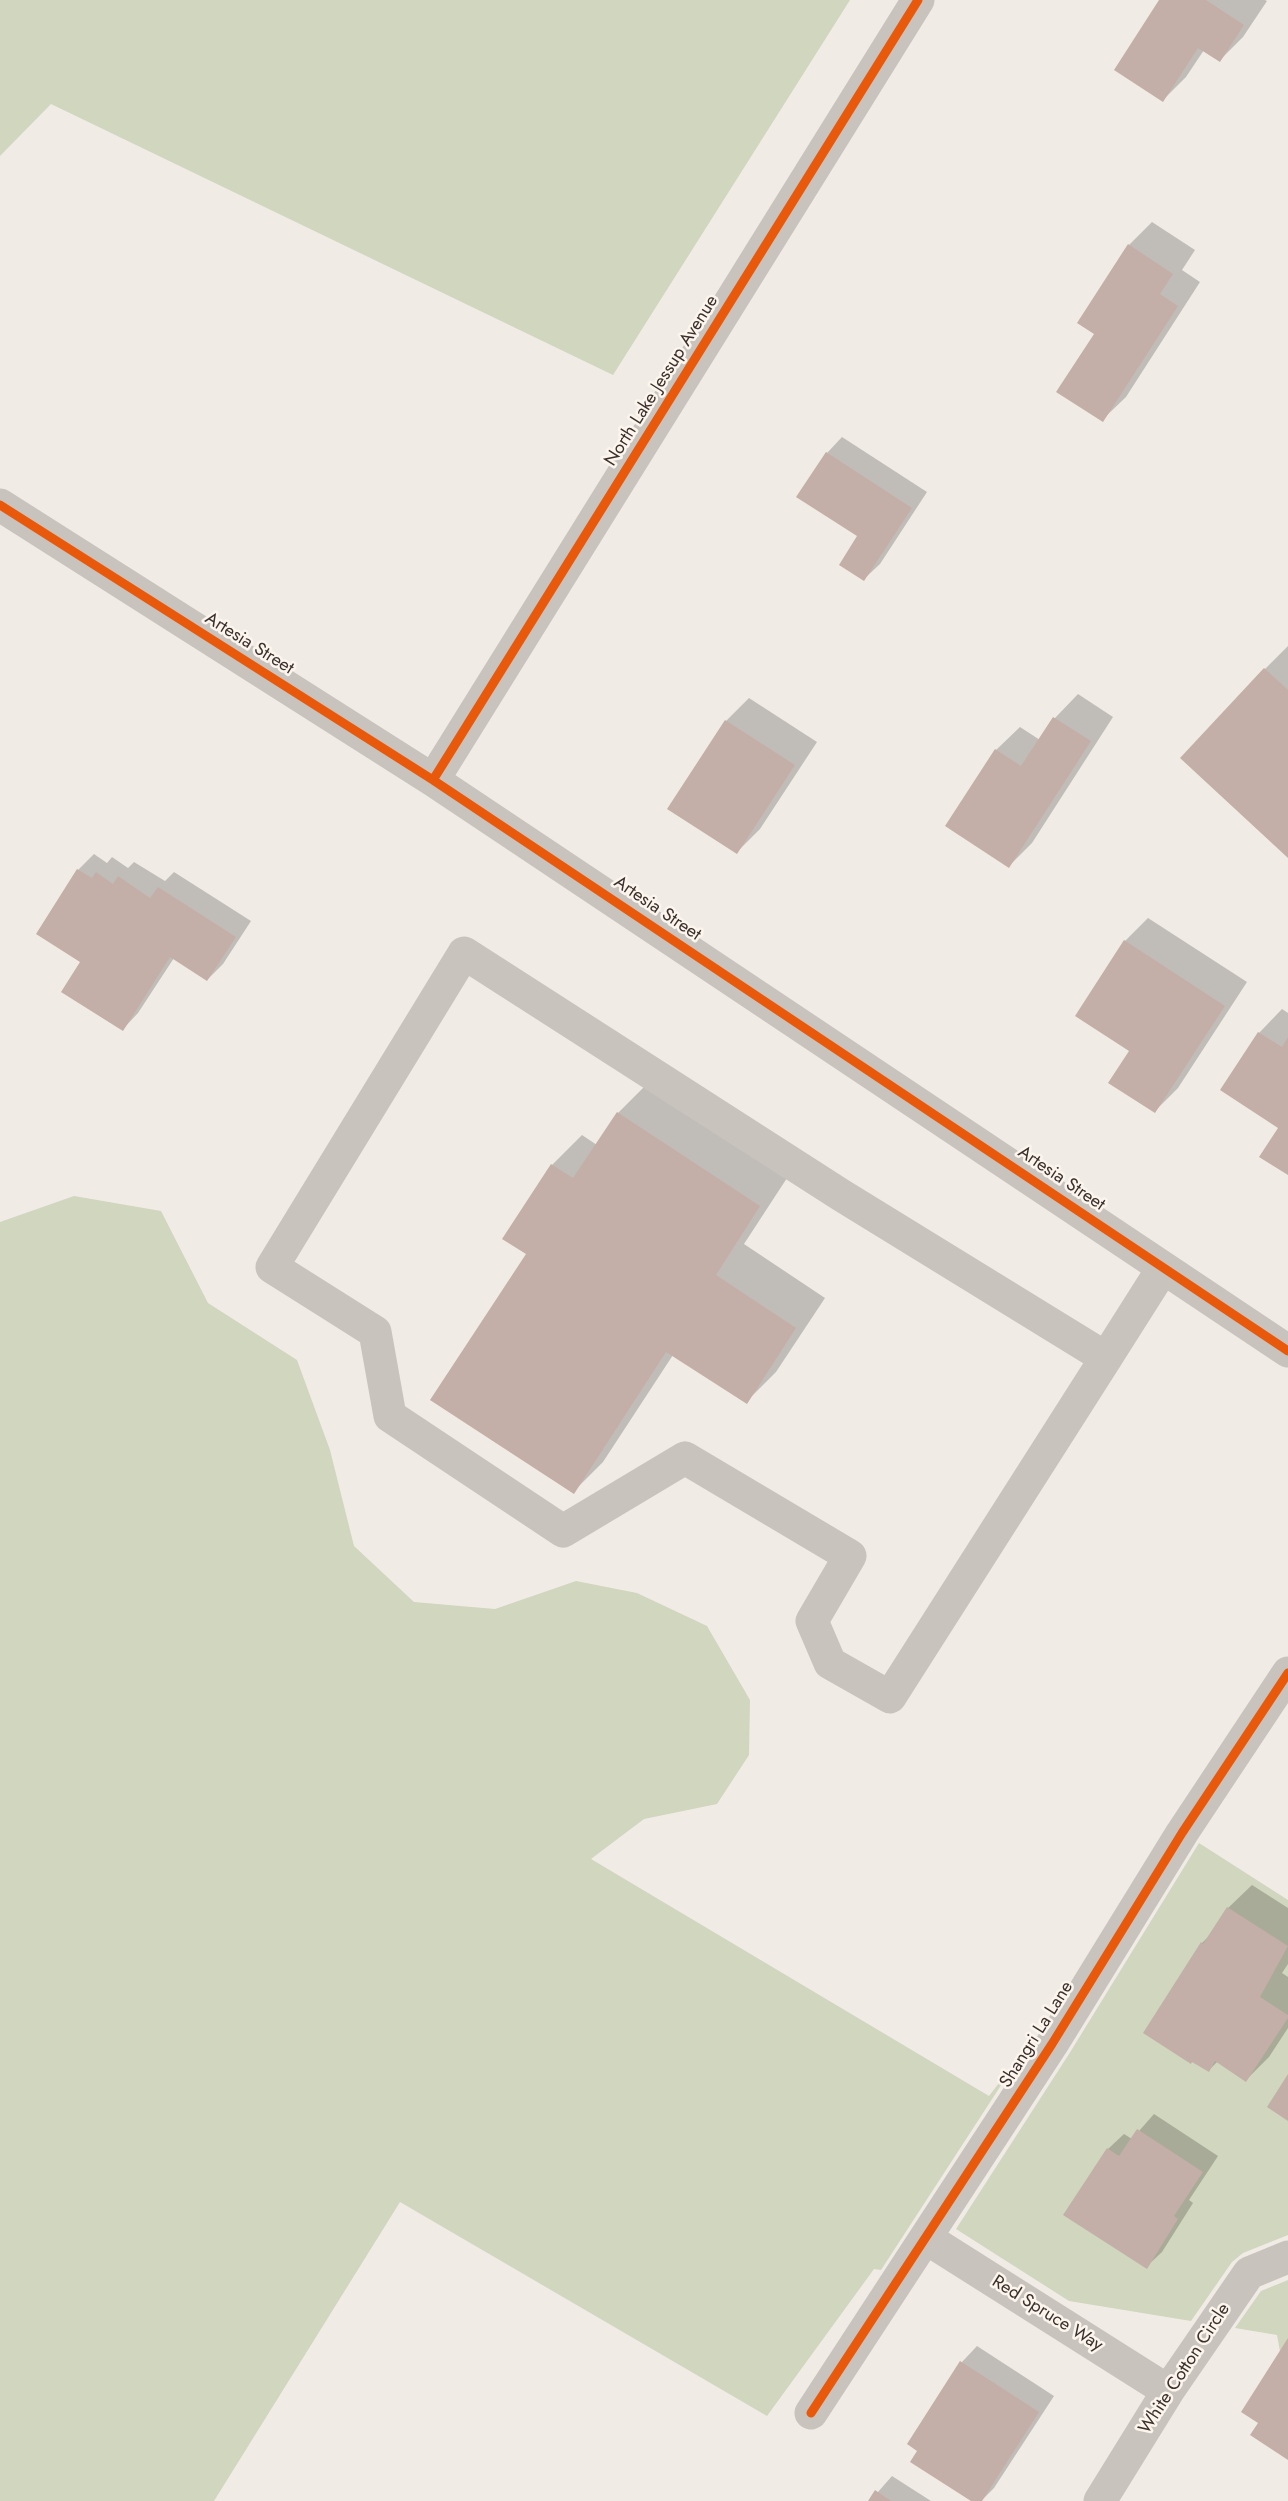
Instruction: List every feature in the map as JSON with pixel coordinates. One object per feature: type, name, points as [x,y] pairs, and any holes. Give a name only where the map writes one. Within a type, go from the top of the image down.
[{"type":"street","name":"North Lake Jessup Avenue","points":[[433,780],[918,0]]},
{"type":"street","name":"Artesia Street","points":[[0,505],[433,780],[1288,1352]]},
{"type":"street","points":[[1106,1358],[841,1195],[464,953],[272,1267],[375,1332],[390,1416],[562,1531],[685,1458],[850,1556],[812,1621],[830,1663],[890,1697],[1106,1358],[1163,1268]]},
{"type":"street","name":"Shangri La Lane","points":[[811,2413],[1052,2044],[1182,1833],[1288,1673]]},
{"type":"street","name":"Red Spruce Way","points":[[926,2238],[1168,2391]]},
{"type":"street","name":"White Cotton Circle","points":[[1100,2501],[1168,2391],[1248,2273],[1288,2257]]},
{"type":"green space","points":[[0,0],[850,0],[613,375],[51,104],[0,156]]},
{"type":"green space","points":[[74,1196],[161,1211],[208,1303],[297,1360],[330,1450],[354,1546],[414,1602],[495,1609],[576,1581],[637,1593],[707,1626],[750,1700],[749,1755],[717,1804],[644,1819],[591,1859],[989,2096],[1022,2053],[881,2270],[874,2269],[767,2416],[400,2202],[214,2501],[0,2501],[0,1222]]},
{"type":"green space","points":[[1199,1843],[1288,1900],[1288,2235],[1243,2253],[1232,2262],[1191,2321],[1069,2301],[956,2229],[1069,2054]]},
{"type":"green space","points":[[1288,2280],[1288,2395],[1277,2335],[1235,2328],[1261,2291]]},
{"type":"building","points":[[1159,0],[1206,0],[1244,25],[1220,62],[1198,48],[1163,102],[1114,70]]},
{"type":"building","points":[[1128,244],[1173,274],[1160,294],[1178,306],[1103,422],[1056,392],[1094,334],[1077,323]]},
{"type":"building","points":[[826,452],[912,508],[864,581],[839,565],[857,536],[796,497]]},
{"type":"building","points":[[1264,668],[1288,690],[1288,858],[1180,758]]},
{"type":"building","points":[[1053,717],[1091,741],[1009,868],[945,826],[995,749],[1021,766]]},
{"type":"building","points":[[725,720],[795,765],[737,854],[667,809]]},
{"type":"building","points":[[77,869],[92,878],[96,872],[113,884],[118,876],[150,898],[158,887],[236,937],[207,981],[170,957],[123,1031],[61,992],[80,962],[36,934]]},
{"type":"building","points":[[1124,940],[1225,1006],[1155,1113],[1108,1083],[1129,1051],[1075,1016]]},
{"type":"building","points":[[1258,1032],[1282,1047],[1288,1037],[1288,1175],[1259,1157],[1278,1128],[1220,1090]]},
{"type":"building","points":[[617,1112],[760,1206],[716,1275],[796,1328],[747,1404],[666,1352],[574,1494],[430,1400],[526,1254],[502,1239],[551,1164],[573,1178]]},
{"type":"building","points":[[1227,1907],[1288,1946],[1260,1997],[1288,2015],[1288,2018],[1246,2082],[1215,2061],[1209,2072],[1192,2062],[1191,2064],[1143,2033],[1201,1942],[1203,1944]]},
{"type":"building","points":[[1288,2074],[1288,2121],[1267,2107]]},
{"type":"building","points":[[1137,2129],[1203,2172],[1174,2216],[1178,2219],[1147,2269],[1063,2215],[1107,2148],[1119,2156]]},
{"type":"building","points":[[1288,2338],[1288,2460],[1250,2435],[1258,2423],[1241,2412]]},
{"type":"building","points":[[960,2361],[1039,2412],[982,2501],[971,2501],[910,2462],[917,2451],[907,2444]]},
{"type":"building","points":[[875,2490],[891,2501],[868,2501]]},
{"type":"cycle path","points":[[433,780],[918,0]]},
{"type":"cycle path","points":[[0,505],[433,780],[1288,1351]]},
{"type":"cycle path","points":[[811,2413],[1052,2044],[1182,1833],[1288,1673]]}]
